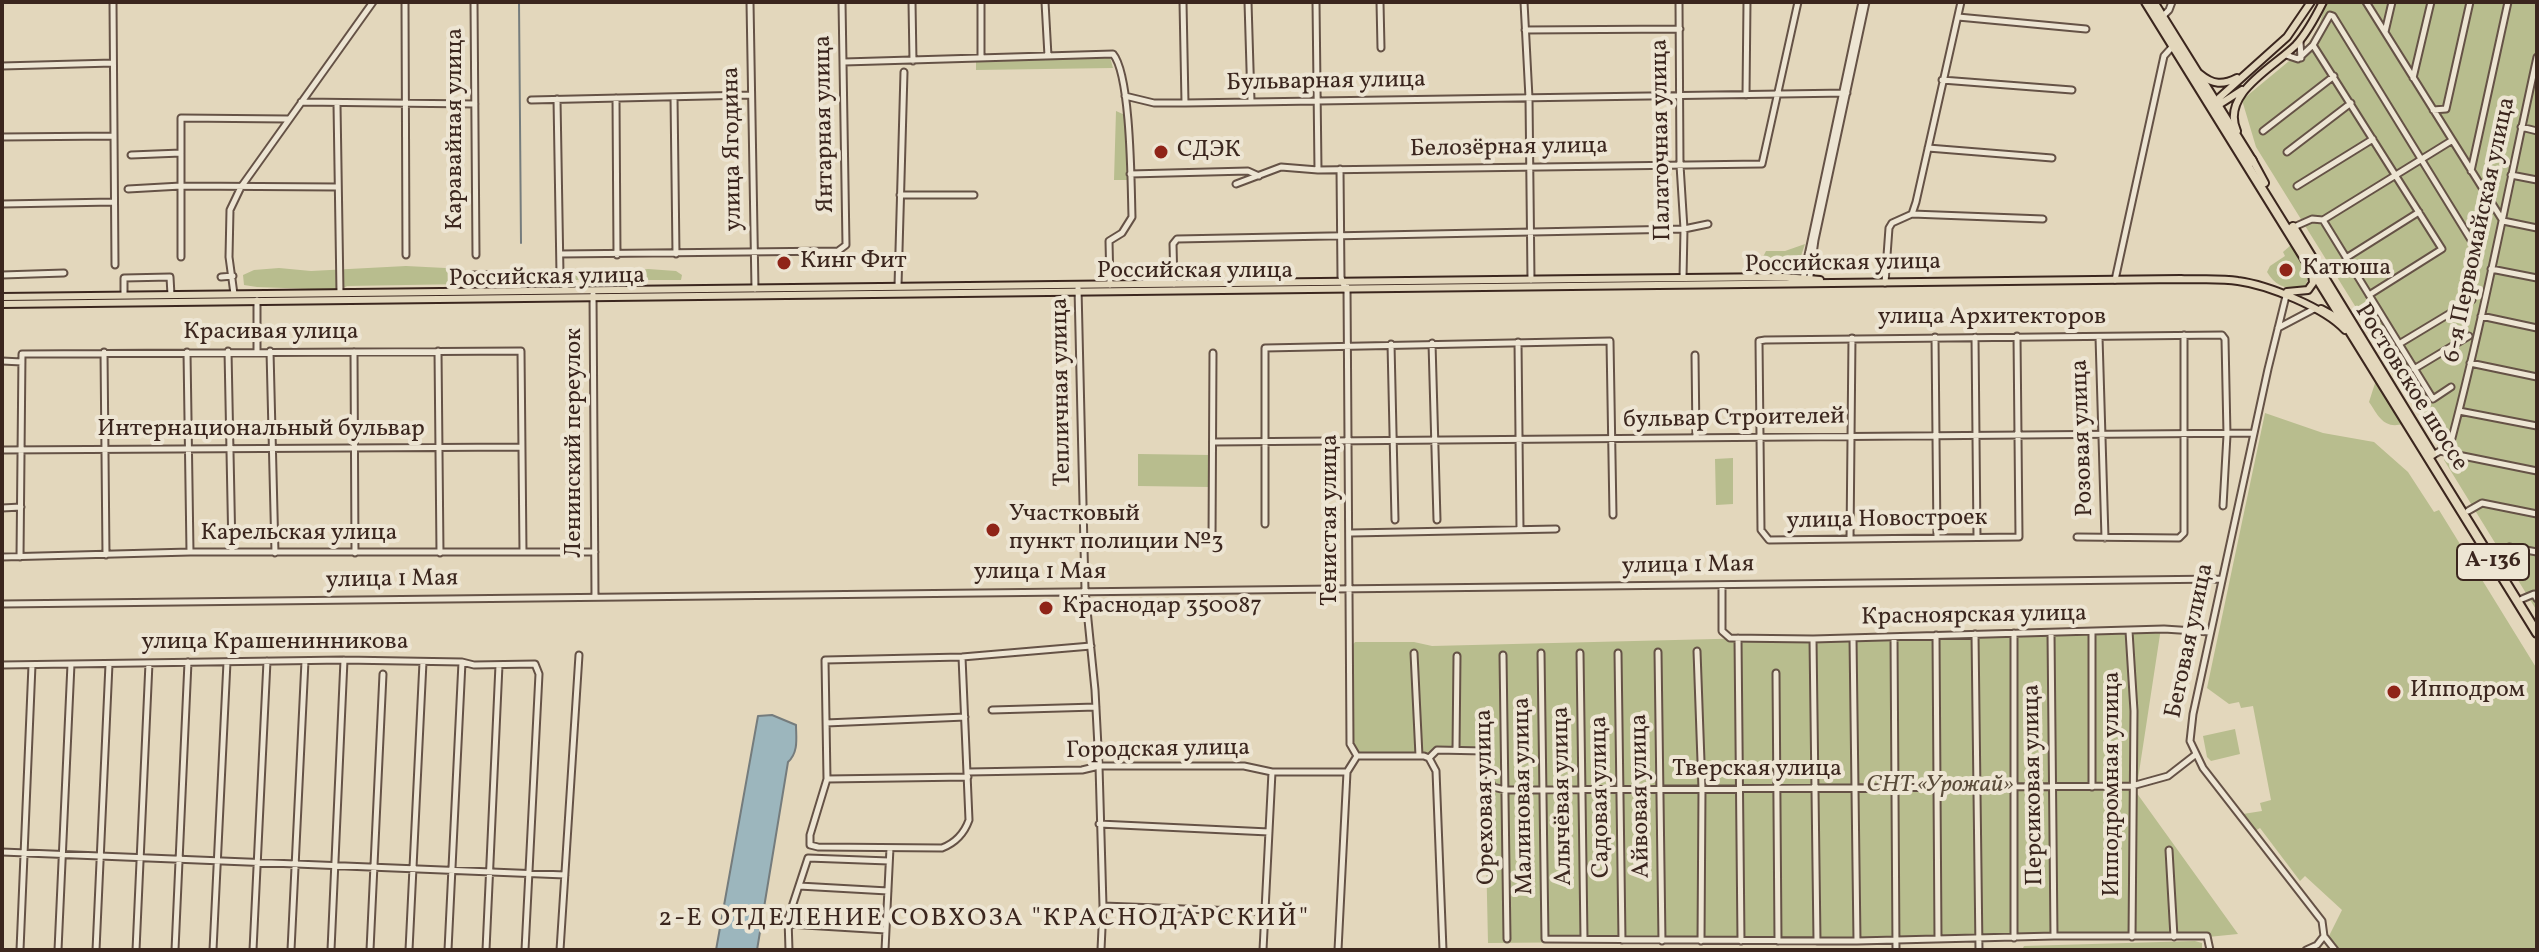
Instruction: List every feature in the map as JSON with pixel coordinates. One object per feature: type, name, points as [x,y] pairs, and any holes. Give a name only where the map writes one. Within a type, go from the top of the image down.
[{"type":"highway","name":"Ростовское шоссе","points":[[2146,2],[2194,69],[2537,623]]},
{"type":"highway","name":"Ростовское шоссе","points":[[2153,2],[2173,46],[2537,633]]},
{"type":"main road","points":[[2217,118],[2219,98],[2287,37],[2311,2]]},
{"type":"main road","points":[[2217,106],[2300,42],[2323,2]]},
{"type":"main road","name":"А-136","points":[[2265,183],[2234,124],[2233,111],[2238,98],[2279,61]]},
{"type":"main road","points":[[2194,69],[2219,84],[2251,70]]},
{"type":"main road","name":"А-136","points":[[2206,100],[2217,106]]},
{"type":"main road","points":[[2287,294],[2304,292],[2311,287],[2314,279],[2309,262]]},
{"type":"main road","name":"Российская улица","points":[[2,304],[742,287],[755,291],[769,287],[1078,288],[1174,284],[1345,286],[1531,280],[1885,281],[2238,277],[2263,282],[2340,324],[2365,355]]},
{"type":"main road","name":"Российская улица","points":[[2,297],[1683,281]]},
{"type":"main road","name":"Российская улица","points":[[2287,294],[2299,297],[2346,323]]},
{"type":"main road","name":"А-136","points":[[2346,323],[2363,339]]},
{"type":"street","points":[[113,2],[115,265]]},
{"type":"street","points":[[234,294],[229,257],[230,210],[241,187],[373,2]]},
{"type":"street","points":[[405,2],[406,255]]},
{"type":"street","name":"Каравайная улица","points":[[474,2],[476,255]]},
{"type":"street","name":"улица Ягодина","points":[[750,2],[755,291]]},
{"type":"street","name":"Янтарная улица","points":[[755,253],[838,251],[846,245],[842,2]]},
{"type":"street","points":[[912,2],[913,61]]},
{"type":"street","points":[[981,2],[981,58]]},
{"type":"street","points":[[1045,2],[1048,56]]},
{"type":"street","points":[[1183,2],[1185,103]]},
{"type":"street","points":[[1248,2],[1251,101]]},
{"type":"street","points":[[1316,2],[1318,170]]},
{"type":"street","points":[[1380,2],[1381,48]]},
{"type":"street","points":[[1524,2],[1529,98],[1531,280]]},
{"type":"street","name":"Палаточная улица","points":[[1679,2],[1683,281]]},
{"type":"street","points":[[1746,95],[1747,2]]},
{"type":"street","points":[[1778,95],[1798,2]]},
{"type":"street","points":[[1806,281],[1864,2]]},
{"type":"street","points":[[1912,214],[1961,2]]},
{"type":"street","points":[[2160,19],[2172,2]]},
{"type":"street","points":[[2366,2],[2503,221],[2537,228]]},
{"type":"street","points":[[2385,33],[2392,2]]},
{"type":"street","points":[[2413,78],[2431,2]]},
{"type":"street","points":[[2433,110],[2446,109],[2470,2]]},
{"type":"street","points":[[2471,171],[2508,2]]},
{"type":"street","points":[[2286,55],[2301,58],[2313,45],[2330,15],[2333,16],[2471,240]]},
{"type":"street","points":[[1958,17],[2086,29]]},
{"type":"street","points":[[1525,30],[1680,29]]},
{"type":"street","points":[[2300,42],[2301,58]]},
{"type":"street","points":[[2313,45],[2442,249],[2369,295]]},
{"type":"street","points":[[2115,278],[2164,56],[2173,46]]},
{"type":"street","points":[[844,62],[1113,54],[1118,60],[1127,105],[1132,217],[1122,233],[1109,241],[1110,285]]},
{"type":"street","name":"6-я Первомайская улица","points":[[2448,453],[2503,221],[2521,127],[2534,89],[2537,57]]},
{"type":"street","points":[[2,66],[113,63]]},
{"type":"street","points":[[898,286],[904,72]]},
{"type":"street","points":[[2263,131],[2334,76]]},
{"type":"street","points":[[1942,80],[2072,90]]},
{"type":"street","name":"Бульварная улица","points":[[1125,96],[1154,103],[1185,103],[1845,94]]},
{"type":"street","points":[[531,100],[751,95]]},
{"type":"street","name":"Белозёрная улица","points":[[1236,184],[1281,167],[1318,170],[1762,164],[1778,95]]},
{"type":"street","points":[[674,97],[676,254]]},
{"type":"street","points":[[616,98],[617,255]]},
{"type":"street","points":[[557,99],[560,274],[566,290]]},
{"type":"street","points":[[301,102],[475,104]]},
{"type":"street","points":[[2287,152],[2351,103]]},
{"type":"street","points":[[337,104],[340,293]]},
{"type":"street","points":[[181,257],[181,118],[289,119]]},
{"type":"street","points":[[2521,127],[2537,131]]},
{"type":"street","points":[[2,137],[114,136]]},
{"type":"street","points":[[2297,186],[2373,139]]},
{"type":"street","points":[[2293,227],[2312,219],[2323,220],[2451,141]]},
{"type":"street","points":[[1928,148],[2052,158]]},
{"type":"street","points":[[131,155],[181,153]]},
{"type":"street","name":"Тенистая улица","points":[[1340,169],[1341,237],[1349,345],[1350,744],[1357,756]]},
{"type":"street","name":"Белозёрная улица","points":[[1130,174],[1248,171],[1259,176]]},
{"type":"street","points":[[2511,175],[2537,180]]},
{"type":"street","points":[[128,189],[181,186],[337,187]]},
{"type":"street","points":[[900,195],[974,195]]},
{"type":"street","points":[[2,204],[114,202]]},
{"type":"street","points":[[2346,258],[2419,212]]},
{"type":"street","points":[[1885,281],[1889,228],[1892,223],[1912,214],[2043,219]]},
{"type":"street","points":[[2323,220],[2433,399],[2451,387]]},
{"type":"street","points":[[1174,284],[1173,244],[1177,239],[1684,229],[1708,224]]},
{"type":"street","points":[[560,254],[755,253]]},
{"type":"street","points":[[2491,269],[2537,278]]},
{"type":"street","points":[[2,275],[64,273]]},
{"type":"street","points":[[472,275],[521,274]]},
{"type":"street","points":[[742,287],[755,275],[769,287]]},
{"type":"street","points":[[221,277],[233,276]]},
{"type":"street","points":[[124,295],[124,278],[170,277],[171,295]]},
{"type":"street","name":"Тепличная улица","points":[[1078,288],[1085,592],[1099,766],[1103,906],[1101,950]]},
{"type":"street","name":"Ленинский переулок","points":[[593,292],[595,597]]},
{"type":"street","name":"Беговая улица","points":[[2287,294],[2210,632],[2190,741],[2195,755],[2322,921],[2324,936],[2335,950]]},
{"type":"street","points":[[257,300],[257,351]]},
{"type":"street","points":[[2399,344],[2472,300]]},
{"type":"street","points":[[2277,328],[2314,309]]},
{"type":"street","points":[[2481,316],[2537,328]]},
{"type":"street","points":[[2077,537],[2179,538],[2184,533],[2184,335]]},
{"type":"street","points":[[2017,336],[2019,435]]},
{"type":"street","name":"улица Архитекторов","points":[[1761,438],[1759,341],[2017,336],[2224,337],[2226,433]]},
{"type":"street","points":[[2414,369],[2469,336]]},
{"type":"street","points":[[1935,337],[1937,538]]},
{"type":"street","points":[[1975,337],[1977,537]]},
{"type":"street","name":"Розовая улица","points":[[2099,337],[2105,538]]},
{"type":"street","points":[[1850,539],[1852,338]]},
{"type":"street","points":[[1265,524],[1265,348],[1349,345],[1610,341],[1613,515]]},
{"type":"street","points":[[1518,342],[1520,530]]},
{"type":"street","points":[[1432,343],[1437,520]]},
{"type":"street","points":[[1391,344],[1395,520]]},
{"type":"street","points":[[228,351],[232,552]]},
{"type":"street","points":[[270,351],[275,553]]},
{"type":"street","points":[[438,351],[440,553]]},
{"type":"street","name":"Красивая улица","points":[[22,362],[22,354],[104,352],[521,351],[521,447]]},
{"type":"street","points":[[104,352],[106,555]]},
{"type":"street","points":[[187,352],[190,552]]},
{"type":"street","points":[[354,352],[355,553]]},
{"type":"street","points":[[1212,540],[1213,353]]},
{"type":"street","points":[[1695,355],[1696,437]]},
{"type":"street","points":[[2,361],[22,362],[20,557]]},
{"type":"street","points":[[2470,363],[2537,377]]},
{"type":"street","points":[[2459,411],[2537,426]]},
{"type":"street","points":[[2223,506],[2226,433]]},
{"type":"street","name":"бульвар Строителей","points":[[1214,442],[2254,433]]},
{"type":"street","name":"улица Новостроек","points":[[1761,438],[1761,530],[1769,540],[2019,537],[2019,435]]},
{"type":"street","points":[[521,447],[523,552]]},
{"type":"street","name":"Интернациональный бульвар","points":[[2,450],[521,447]]},
{"type":"street","points":[[2433,455],[2440,451],[2537,471]]},
{"type":"street","points":[[2468,511],[2482,503],[2537,514]]},
{"type":"street","points":[[2,508],[21,507]]},
{"type":"street","points":[[1351,533],[1556,529]]},
{"type":"street","points":[[2494,555],[2509,547],[2537,552]]},
{"type":"street","name":"Карельская улица","points":[[2,557],[190,552],[595,552]]},
{"type":"street","name":"улица 1 Мая","points":[[2,604],[2222,579]]},
{"type":"street","points":[[1722,585],[1722,631],[1730,638],[1738,638],[1741,941]]},
{"type":"street","points":[[2522,599],[2536,595]]},
{"type":"street","name":"Ипподромная улица","points":[[2129,631],[2134,711],[2132,937]]},
{"type":"street","points":[[2092,632],[2092,787]]},
{"type":"street","name":"Красноярская улица","points":[[1738,638],[2210,632]]},
{"type":"street","points":[[2014,633],[2014,938]]},
{"type":"street","name":"Персиковая улица","points":[[2051,633],[2054,936]]},
{"type":"street","points":[[1975,634],[1979,950]]},
{"type":"street","points":[[1936,635],[1938,939]]},
{"type":"street","points":[[1894,637],[1896,950]]},
{"type":"street","points":[[1853,638],[1857,941]]},
{"type":"street","points":[[1813,639],[1817,941]]},
{"type":"street","points":[[962,657],[969,820],[961,835],[942,848],[810,845],[810,835],[827,779],[825,660],[962,657],[1091,644]]},
{"type":"street","points":[[1697,651],[1702,789],[1701,941]]},
{"type":"street","name":"Айвовая улица","points":[[1658,652],[1662,941]]},
{"type":"street","points":[[1414,653],[1419,756]]},
{"type":"street","name":"Малиновая улица","points":[[1541,653],[1545,939],[1584,938]]},
{"type":"street","name":"Алычёвая улица","points":[[1580,653],[1584,938]]},
{"type":"street","name":"Садовая улица","points":[[1618,653],[1622,940]]},
{"type":"street","points":[[560,950],[579,655]]},
{"type":"street","name":"Ореховая улица","points":[[1503,655],[1507,939]]},
{"type":"street","points":[[1456,750],[1457,656]]},
{"type":"street","points":[[331,950],[344,660]]},
{"type":"street","name":"улица Крашенинникова","points":[[2,665],[344,660],[462,662],[474,665],[532,662],[537,665],[539,674],[529,873]]},
{"type":"street","points":[[253,950],[267,661]]},
{"type":"street","points":[[291,950],[305,661]]},
{"type":"street","points":[[175,950],[188,662]]},
{"type":"street","points":[[213,950],[227,662]]},
{"type":"street","points":[[409,950],[423,662]]},
{"type":"street","points":[[448,950],[462,662]]},
{"type":"street","points":[[136,950],[149,663]]},
{"type":"street","points":[[58,950],[71,664]]},
{"type":"street","points":[[96,950],[109,664]]},
{"type":"street","points":[[20,950],[32,665]]},
{"type":"street","points":[[486,950],[499,665]]},
{"type":"street","points":[[1776,673],[1778,941]]},
{"type":"street","points":[[370,950],[383,674]]},
{"type":"street","points":[[992,710],[1096,707]]},
{"type":"street","points":[[826,723],[965,717]]},
{"type":"street","points":[[1431,760],[1437,750],[1484,751],[1488,756],[1488,780],[1493,787],[1505,790]]},
{"type":"street","name":"Тверская улица","points":[[1505,790],[2134,786],[2168,776],[2195,755]]},
{"type":"street","points":[[1338,950],[1347,772],[1357,756],[1419,756],[1431,760],[1436,771],[1443,950]]},
{"type":"street","name":"Городская улица","points":[[827,779],[1082,770],[1099,766],[1244,766],[1272,772],[1347,772]]},
{"type":"street","points":[[1263,950],[1272,772]]},
{"type":"street","points":[[1099,824],[1269,832]]},
{"type":"street","points":[[885,950],[889,861],[893,848]]},
{"type":"street","points":[[2169,850],[2174,937]]},
{"type":"street","points":[[2,852],[565,875]]},
{"type":"street","points":[[789,950],[788,924],[808,858],[889,861]]},
{"type":"street","points":[[525,950],[529,873]]},
{"type":"street","points":[[799,886],[888,891]]},
{"type":"street","points":[[1103,906],[1265,912]]},
{"type":"street","points":[[788,924],[886,930]]},
{"type":"street","points":[[1584,938],[1857,941],[2207,936],[2210,950]]},
{"type":"street","points":[[2306,950],[2314,948],[2324,936]]},
{"type":"green space","points":[[2326,2],[2537,2],[2537,611],[2444,460],[2446,452],[2256,147],[2242,100],[2306,47],[2319,26]]},
{"type":"green space","points":[[1110,57],[1113,68],[976,70],[976,60]]},
{"type":"green space","points":[[1116,111],[1125,115],[1127,180],[1114,180]]},
{"type":"green space","points":[[1805,244],[1798,265],[1786,271],[1755,273],[1766,251],[1785,251]]},
{"type":"green space","points":[[2291,245],[2307,272],[2307,283],[2303,289],[2282,286],[2267,272],[2270,266],[2285,256],[2283,252]]},
{"type":"green space","points":[[406,266],[465,269],[466,284],[347,286],[340,290],[257,287],[244,285],[243,275],[254,270],[279,268],[311,271]]},
{"type":"green space","points":[[648,269],[676,271],[682,275],[681,280],[563,280],[563,270],[613,273]]},
{"type":"green space","points":[[2376,380],[2403,424],[2387,423],[2369,402]]},
{"type":"green space","name":"Ипподром","points":[[2265,413],[2323,433],[2374,442],[2408,472],[2434,512],[2439,510],[2537,669],[2537,950],[2340,950],[2329,936],[2342,910],[2305,876],[2300,881],[2260,828],[2255,831],[2243,814],[2262,811],[2260,803],[2271,800],[2253,706],[2241,708],[2239,702],[2229,704],[2207,688]]},
{"type":"green space","points":[[1138,454],[1210,455],[1209,487],[1138,486]]},
{"type":"green space","points":[[1733,458],[1733,504],[1716,505],[1715,459]]},
{"type":"green space","name":"СНТ «Урожай»","points":[[2161,628],[2136,792],[2238,934],[2208,937],[1488,943],[1484,759],[1481,754],[1360,755],[1353,749],[1352,646],[1355,642],[1414,642],[1432,646]]},
{"type":"green space","points":[[2235,729],[2240,754],[2211,761],[2207,757],[2203,736]]},
{"type":"green space","points":[[2202,943],[2202,950],[2022,950],[2024,946]]},
{"type":"water","points":[[772,715],[796,725],[796,744],[788,762],[757,950],[716,950],[758,716]]},
{"type":"waterway","points":[[519,2],[521,243]]},
{"type":"place","name":"СДЭК","points":[[1161,152]]},
{"type":"place","name":"Кинг Фит","points":[[784,263]]},
{"type":"place","name":"Катюша","points":[[2286,270]]},
{"type":"place","name":"Участковый пункт полиции №3","points":[[993,530]]},
{"type":"place","name":"Краснодар 350087","points":[[1046,608]]},
{"type":"place","name":"Ипподром","points":[[2394,692]]},
{"type":"district","name":"2-Е ОТДЕЛЕНИЕ СОВХОЗА \"КРАСНОДАРСКИЙ\"","points":[[984,920]]}]
